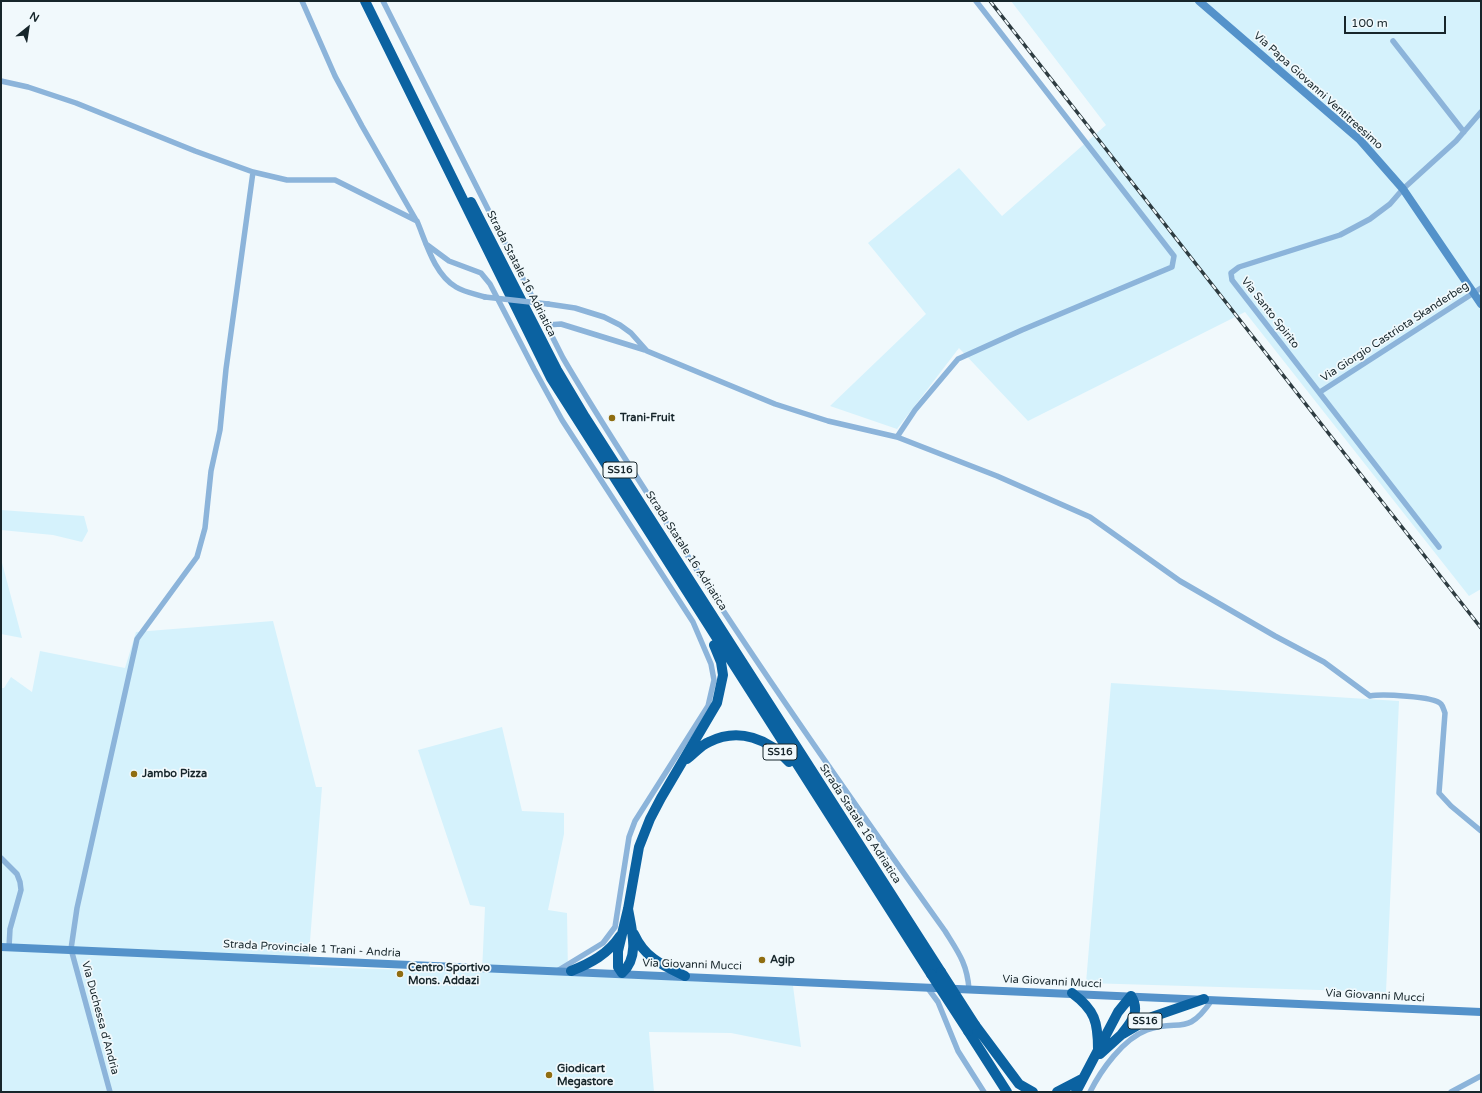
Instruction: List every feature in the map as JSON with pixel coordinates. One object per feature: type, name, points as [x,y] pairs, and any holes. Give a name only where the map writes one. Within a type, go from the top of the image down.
[{"type":"highway","name":"Strada Statale 16 Adriatica","points":[[365,1],[551,378],[694,605],[848,842],[936,973]]},
{"type":"highway","name":"Strada Statale 16 Adriatica","points":[[371,1],[506,272],[557,370],[585,417],[971,1028],[1007,1092]]},
{"type":"highway","name":"SS16","points":[[622,973],[618,959],[639,847],[650,819],[717,703],[723,675],[721,662],[694,605]]},
{"type":"highway","name":"SS16","points":[[681,764],[708,742],[721,738],[737,735],[752,736],[767,742],[780,752],[789,763],[824,815],[848,842]]},
{"type":"highway","name":"SS16","points":[[622,973],[633,959],[634,950],[628,909]]},
{"type":"highway","name":"SS16","points":[[631,928],[643,951],[659,964],[685,976]]},
{"type":"highway","name":"SS16","points":[[571,971],[589,964],[605,953],[622,933]]},
{"type":"highway","points":[[1072,994],[1086,1004],[1094,1015],[1098,1031],[1096,1055]]},
{"type":"highway","name":"SS16","points":[[1076,1092],[1118,1012],[1131,996],[1135,1003],[1134,1017],[1121,1035]]},
{"type":"highway","name":"SS16","points":[[1096,1055],[1121,1035],[1152,1017],[1208,999]]},
{"type":"highway","name":"Strada Statale 16 Adriatica","points":[[971,1028],[1018,1092]]},
{"type":"highway","name":"SS16","points":[[971,1028],[1019,1084],[1033,1092]]},
{"type":"highway","name":"SS16","points":[[1057,1092],[1082,1078]]},
{"type":"main road","name":"Via Papa Giovanni Ventitreesimo","points":[[1199,1],[1360,140],[1403,188],[1481,304]]},
{"type":"main road","name":"Strada Provinciale 1 Trani - Andria","points":[[5,947],[622,973]]},
{"type":"main road","name":"Via Giovanni Mucci","points":[[622,973],[1481,1012]]},
{"type":"street","points":[[302,1],[335,76],[417,221],[426,244],[444,276],[455,287],[485,297],[575,308],[610,320],[631,333],[647,351]]},
{"type":"street","points":[[383,1],[563,358],[596,414],[750,652],[823,760],[945,931],[963,960],[968,973],[969,989]]},
{"type":"street","points":[[898,437],[915,410],[958,359],[1022,330],[1172,267],[1174,256],[976,1]]},
{"type":"street","points":[[1393,41],[1464,132]]},
{"type":"street","points":[[1,81],[28,87],[76,103],[195,151],[253,172],[287,180],[334,180],[417,221]]},
{"type":"street","name":"Via Santo Spirito","points":[[1438,547],[1320,392],[1232,280],[1231,273],[1239,267],[1340,235],[1370,219],[1390,204],[1403,188],[1464,132],[1481,112]]},
{"type":"street","points":[[72,949],[77,908],[137,639],[197,557],[206,528],[211,471],[220,430],[226,369],[253,172]]},
{"type":"street","points":[[426,244],[449,260],[481,273],[490,284],[562,420],[693,622],[711,664],[714,680],[708,706],[635,821],[629,837],[619,893],[617,917],[610,935],[603,943],[557,971]]},
{"type":"street","name":"Via Giorgio Castriota Skanderbeg","points":[[1320,392],[1481,288]]},
{"type":"street","points":[[547,325],[561,324],[647,351],[775,404],[828,421],[898,437],[997,476],[1090,517],[1180,581],[1275,636],[1324,662],[1370,696],[1377,694],[1432,699],[1441,704],[1445,713],[1439,793],[1450,806],[1481,831]]},
{"type":"street","points":[[1,858],[17,874],[21,890],[5,947]]},
{"type":"street","name":"Via Duchessa d'Andria","points":[[72,949],[110,1092]]},
{"type":"street","points":[[927,987],[938,1002],[958,1051],[984,1092]]},
{"type":"street","points":[[1090,1092],[1107,1064],[1133,1039],[1146,1030],[1189,1024],[1197,1018],[1208,999]]},
{"type":"street","points":[[1451,1092],[1481,1076]]},
{"type":"shaded area","points":[[1011,1],[1481,1],[1481,589],[1469,596],[1245,312],[1028,421],[959,348],[897,429],[830,406],[926,314],[868,243],[959,168],[1002,216],[1106,125]]},
{"type":"shaded area","points":[[1,510],[84,516],[88,531],[82,542],[53,535],[1,530]]},
{"type":"shaded area","points":[[1,559],[22,638],[1,634]]},
{"type":"shaded area","points":[[273,621],[316,787],[322,787],[309,954],[310,967],[482,972],[485,907],[470,905],[418,750],[502,727],[522,811],[564,813],[564,834],[548,910],[567,913],[568,975],[793,986],[801,1047],[731,1033],[649,1032],[654,1092],[1,1092],[1,688],[4,688],[11,677],[32,692],[40,651],[125,668],[136,632]]},
{"type":"shaded area","points":[[1111,683],[1399,701],[1386,992],[1086,983]]},
{"type":"railway","points":[[990,1],[1481,628]]},
{"type":"place","name":"Trani-Fruit","points":[[612,418]]},
{"type":"place","name":"Jambo Pizza","points":[[134,774]]},
{"type":"place","name":"Agip","points":[[762,960]]},
{"type":"place","name":"Centro Sportivo Mons. Addazi","points":[[400,974]]},
{"type":"place","name":"Giodicart Megastore","points":[[549,1075]]}]
